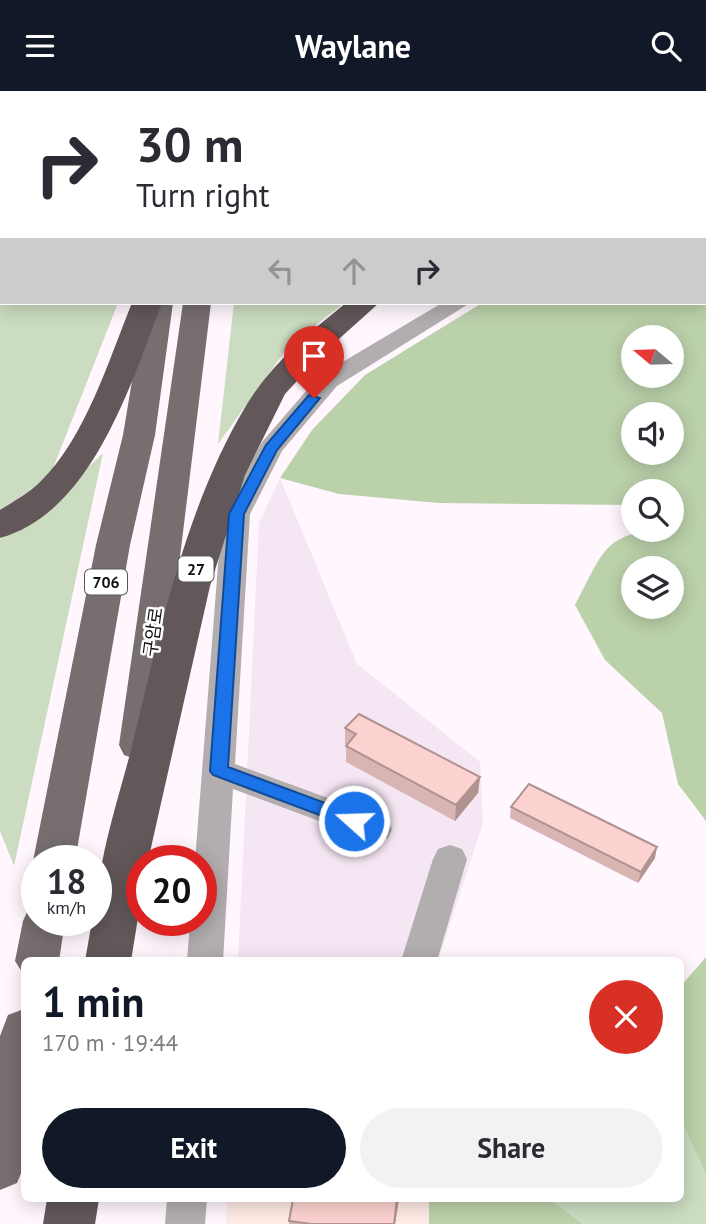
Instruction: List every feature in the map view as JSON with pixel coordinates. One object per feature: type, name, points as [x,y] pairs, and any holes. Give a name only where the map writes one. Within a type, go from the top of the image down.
[{"type":"highway","points":[[0,526],[54,489],[82,449],[120,370],[146,305]]},
{"type":"highway","name":"27","points":[[120,882],[188,596],[218,494],[264,403],[310,348],[362,305]]},
{"type":"highway","name":"구암로","points":[[109,957],[120,882]]},
{"type":"highway","points":[[69,1224],[73,1202]]},
{"type":"main road","name":"706","points":[[57,845],[113,545],[139,435],[159,305]]},
{"type":"main road","name":"구암로","points":[[120,882],[197,305]]},
{"type":"main road","points":[[38,957],[41,936]]},
{"type":"main road","points":[[0,1167],[21,1047]]},
{"type":"street","points":[[212,957],[219,771],[236,514],[271,448],[328,381],[455,305]]},
{"type":"street","points":[[219,771],[376,829]]},
{"type":"street","points":[[420,957],[450,859]]},
{"type":"street","points":[[185,1224],[187,1202]]},
{"type":"shaded area","points":[[280,478],[357,664],[480,762],[483,823],[439,957],[238,957],[259,523]]},
{"type":"shaded area","points":[[227,1202],[429,1202],[429,1224],[226,1224]]},
{"type":"green space","points":[[0,305],[117,305],[50,476],[0,511]]},
{"type":"green space","points":[[234,305],[341,305],[288,347],[218,444]]},
{"type":"green space","points":[[479,305],[706,305],[706,821],[678,784],[662,713],[605,660],[575,605],[601,558],[619,539],[621,542],[684,542],[684,479],[621,479],[621,505],[439,503],[339,494],[280,478],[312,430],[365,375]]},
{"type":"green space","points":[[103,453],[14,866],[0,831],[0,539],[26,527]]},
{"type":"green space","points":[[706,957],[706,1175],[684,1127],[684,983]]},
{"type":"green space","points":[[684,1127],[706,1175],[706,1224],[583,1224],[554,1202],[684,1202]]},
{"type":"green space","points":[[429,1202],[554,1202],[583,1224],[429,1224]]},
{"type":"building","points":[[359,714],[480,777],[456,805],[346,746],[356,734],[345,728]]},
{"type":"building","points":[[529,784],[657,847],[641,872],[511,807]]},
{"type":"building","points":[[292,1202],[397,1202],[394,1224],[312,1224],[289,1221]]},
{"type":"route","points":[[314,398],[271,448],[236,514],[219,771],[354,821]]}]
